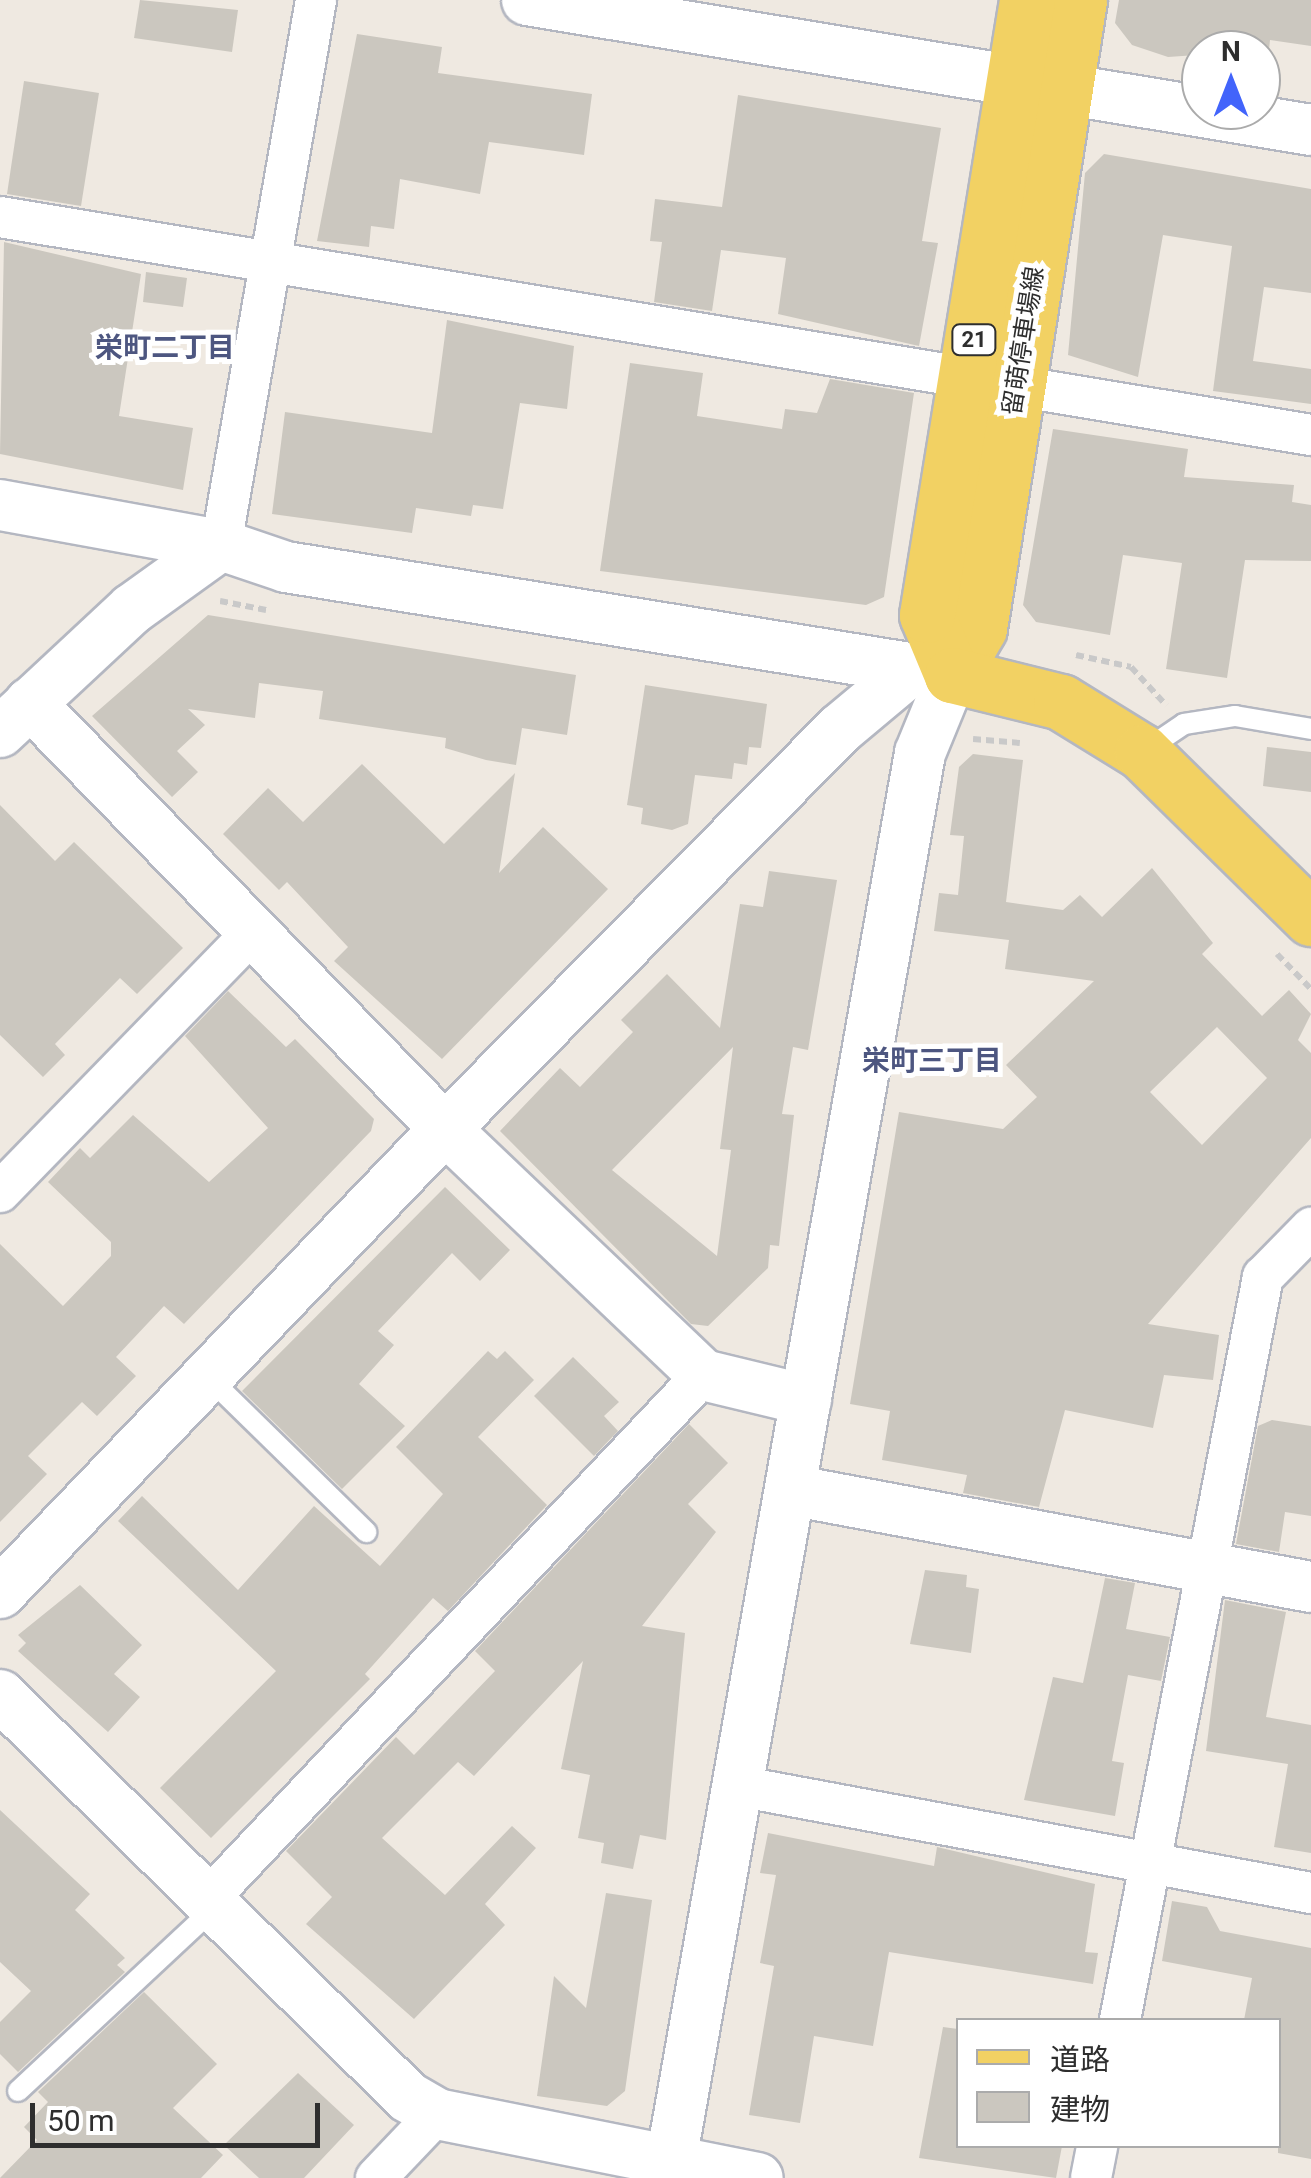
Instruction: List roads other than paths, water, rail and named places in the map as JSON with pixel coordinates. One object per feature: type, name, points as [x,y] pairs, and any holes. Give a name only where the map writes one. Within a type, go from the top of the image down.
[{"type":"main road","name":"留萌停車場線","points":[[1027,0],[1040,82]]},
{"type":"main road","name":"留萌停車場線","points":[[932,672],[980,628],[992,382],[1040,82],[1079,0]]},
{"type":"main road","points":[[932,672],[1061,702],[1142,752],[1311,918]]},
{"type":"street","points":[[316,0],[221,544],[132,609],[15,718],[251,934],[445,1129],[703,1375],[806,1400]]},
{"type":"street","points":[[527,0],[1040,82],[1311,130]]},
{"type":"street","points":[[0,217],[1311,435]]},
{"type":"street","points":[[0,505],[221,544],[286,567],[932,672]]},
{"type":"street","points":[[0,1593],[210,1379],[445,1129],[840,729],[932,672]]},
{"type":"street","points":[[669,2170],[932,672]]},
{"type":"street","points":[[0,1192],[251,934]]},
{"type":"street","points":[[1120,2018],[1203,1566],[1262,1278],[1311,1228]]},
{"type":"street","points":[[212,1903],[703,1375]]},
{"type":"street","points":[[790,1490],[1311,1587]]},
{"type":"street","points":[[0,1695],[408,2097],[437,2114],[669,2170],[758,2178]]},
{"type":"street","points":[[738,1786],[1311,1893]]},
{"type":"street","points":[[376,2178],[437,2114]]},
{"type":"street","points":[[1091,2178],[1097,2148]]},
{"type":"lane","points":[[1142,752],[1184,724],[1235,716],[1311,729]]},
{"type":"lane","points":[[210,1379],[366,1532]]},
{"type":"lane","points":[[18,2091],[212,1903]]},
{"type":"district","name":"栄町二丁目","points":[[165,348]]},
{"type":"district","name":"栄町三丁目","points":[[932,1061]]}]
